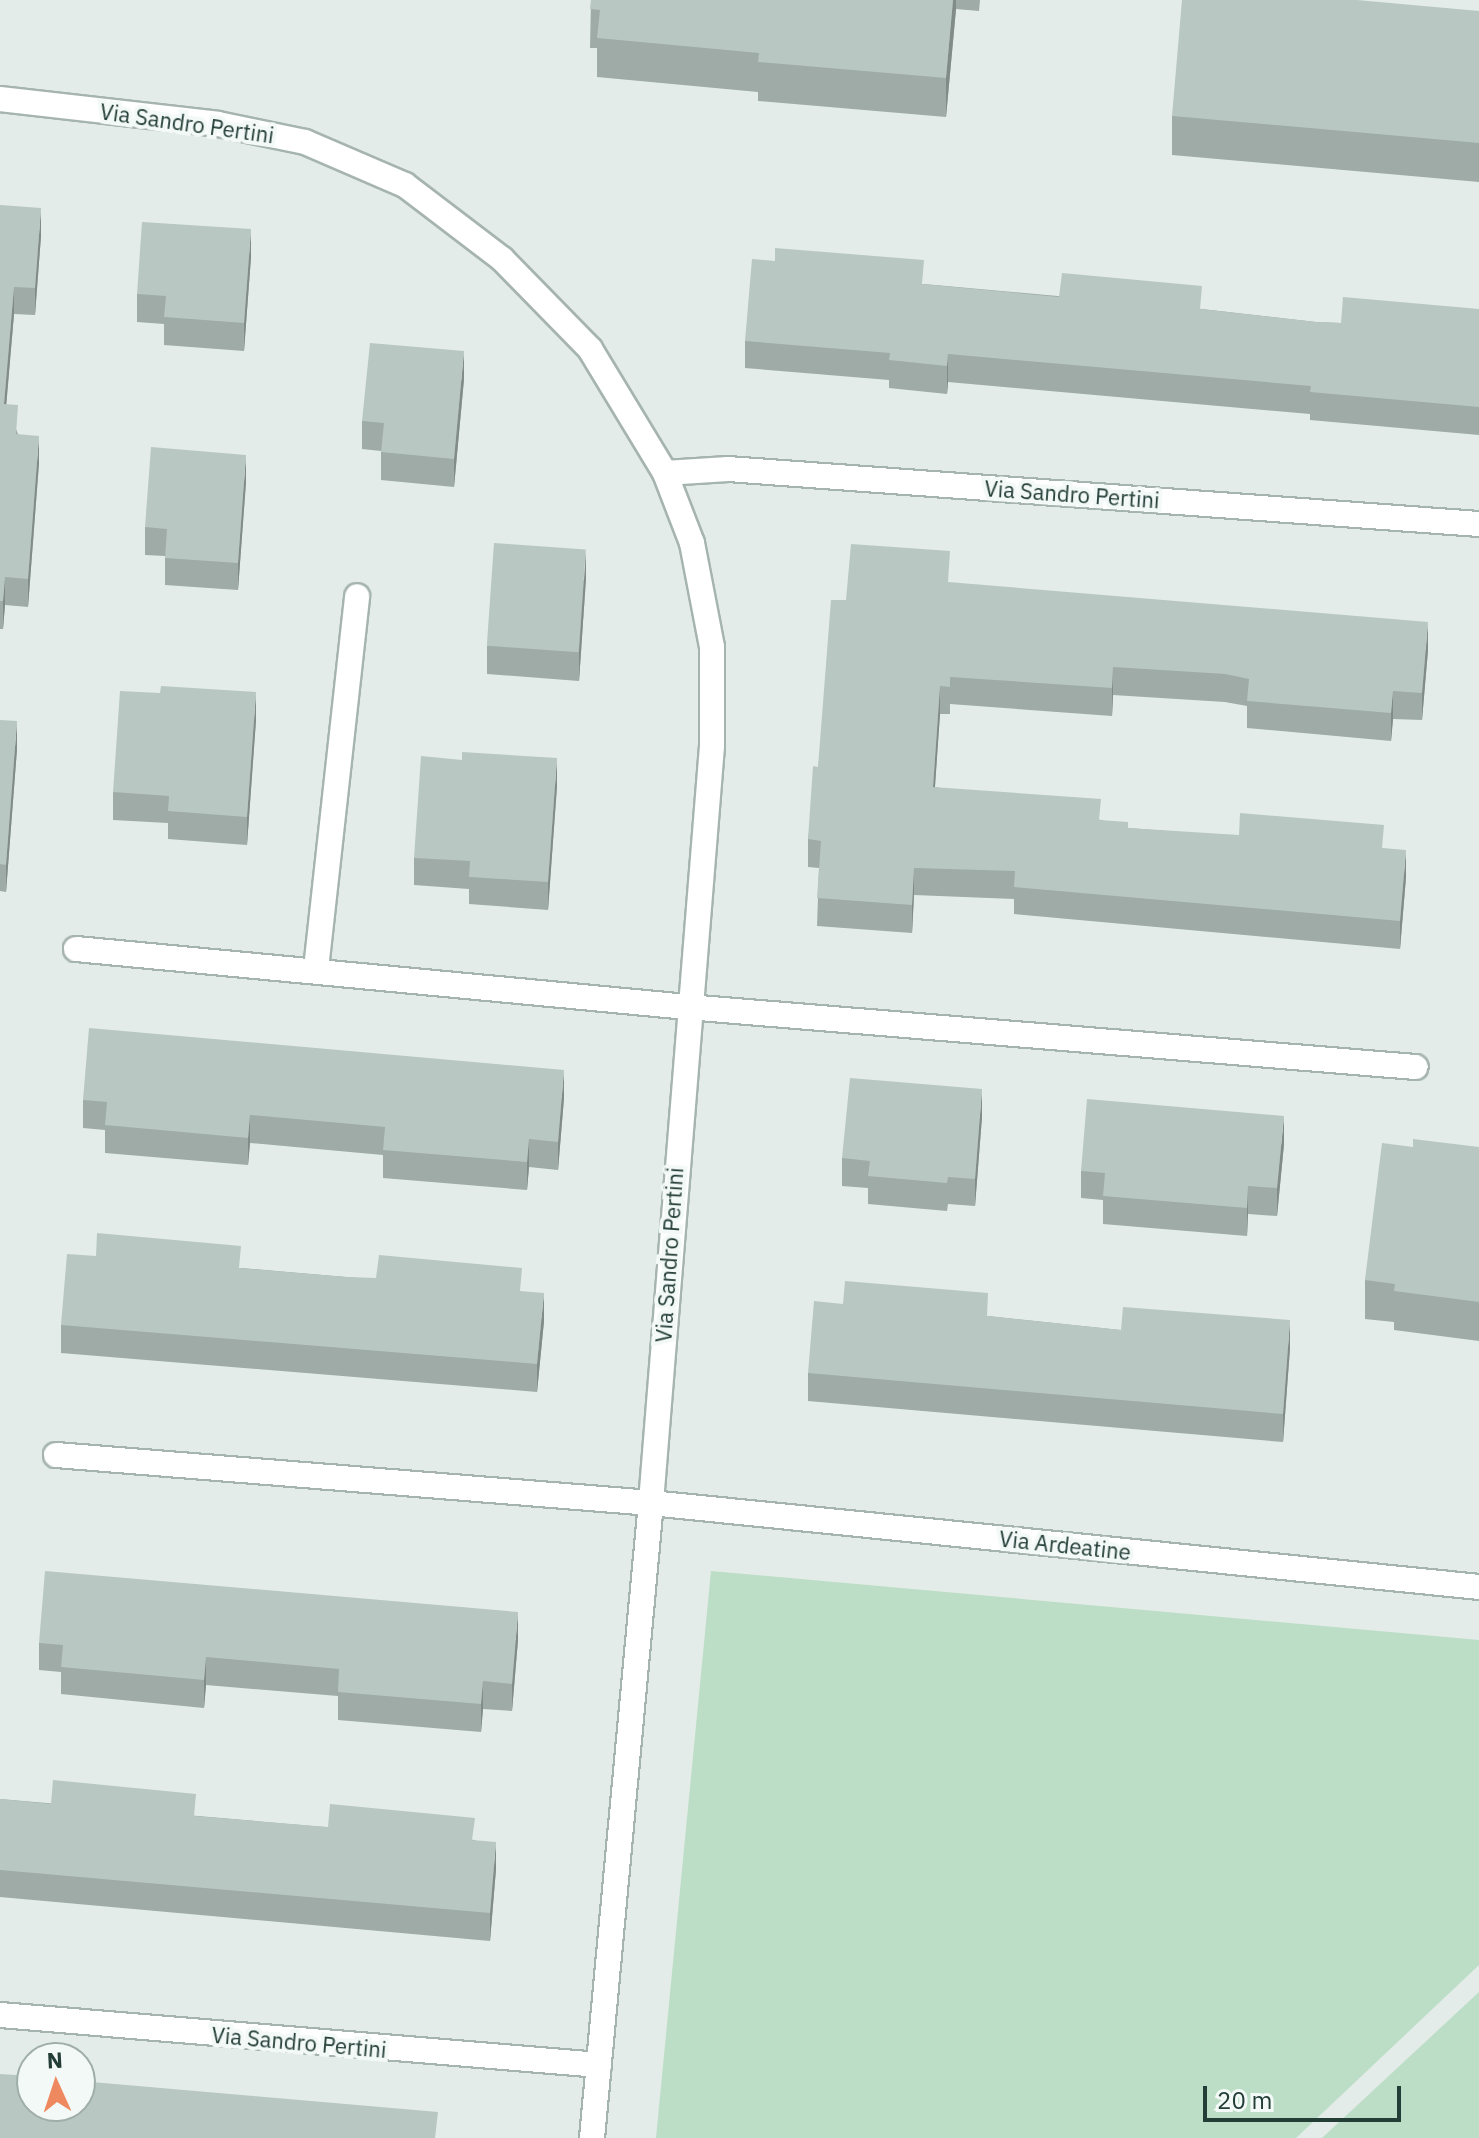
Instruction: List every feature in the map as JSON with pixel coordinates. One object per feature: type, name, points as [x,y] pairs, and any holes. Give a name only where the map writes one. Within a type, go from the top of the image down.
[{"type":"street","name":"Via Sandro Pertini","points":[[0,99],[247,130],[305,142],[405,185],[502,259],[590,349],[665,473],[692,543],[712,647],[712,746],[687,1007],[651,1503],[592,2138]]},
{"type":"street","name":"Via Sandro Pertini","points":[[665,473],[728,469],[1479,524]]},
{"type":"street","points":[[316,969],[357,596]]},
{"type":"street","points":[[76,949],[316,969],[687,1007],[1416,1067]]},
{"type":"street","points":[[56,1455],[651,1503]]},
{"type":"street","name":"Via Ardeatine","points":[[651,1503],[1479,1587]]},
{"type":"street","name":"Via Sandro Pertini","points":[[0,2015],[599,2065]]},
{"type":"green space","points":[[711,1571],[1479,1640],[1479,1965],[1296,2138],[656,2138]]},
{"type":"green space","points":[[1479,1992],[1479,2138],[1322,2138]]},
{"type":"building","points":[[591,0],[953,0],[946,78],[758,62],[759,53],[597,38],[600,10],[590,9]]},
{"type":"building","points":[[1182,0],[1357,0],[1479,11],[1479,143],[1172,116]]},
{"type":"building","points":[[0,205],[41,208],[35,288],[14,287],[4,404],[18,405],[16,434],[39,436],[28,579],[5,577],[3,601],[0,601]]},
{"type":"building","points":[[142,222],[251,229],[244,323],[164,317],[166,296],[137,294]]},
{"type":"building","points":[[775,248],[924,260],[922,284],[1059,297],[1062,273],[1202,286],[1200,309],[1316,322],[1341,323],[1343,297],[1479,309],[1479,407],[1310,392],[1311,386],[948,354],[947,366],[889,360],[890,353],[745,341],[752,259],[775,261]]},
{"type":"building","points":[[370,343],[464,351],[454,459],[381,452],[384,423],[362,421]]},
{"type":"building","points":[[151,447],[246,455],[238,563],[165,558],[167,529],[145,527]]},
{"type":"building","points":[[494,543],[586,549],[579,652],[487,646]]},
{"type":"building","points":[[851,544],[950,551],[948,582],[1428,622],[1422,693],[1393,691],[1391,713],[1247,701],[1249,679],[1225,674],[1113,667],[1112,688],[950,677],[950,687],[940,686],[933,787],[1101,799],[1099,820],[1128,822],[1128,828],[1239,835],[1240,813],[1384,825],[1382,848],[1406,850],[1400,921],[1014,887],[1015,871],[914,868],[912,905],[817,898],[821,841],[808,839],[813,766],[818,767],[831,600],[846,600]]},
{"type":"building","points":[[161,686],[256,692],[247,817],[168,811],[169,796],[113,792],[120,691],[160,693]]},
{"type":"building","points":[[0,720],[17,721],[6,865],[0,864]]},
{"type":"building","points":[[462,752],[557,758],[548,882],[469,877],[470,861],[414,858],[421,756],[462,760]]},
{"type":"building","points":[[89,1028],[564,1070],[558,1142],[529,1139],[527,1162],[383,1150],[385,1127],[250,1115],[248,1138],[105,1125],[107,1102],[83,1100]]},
{"type":"building","points":[[850,1078],[982,1089],[975,1179],[948,1177],[947,1183],[868,1176],[870,1161],[842,1158]]},
{"type":"building","points":[[1087,1099],[1284,1116],[1277,1188],[1248,1186],[1247,1208],[1103,1196],[1105,1173],[1081,1171]]},
{"type":"building","points":[[1413,1139],[1479,1147],[1479,1302],[1394,1291],[1395,1284],[1365,1280],[1382,1143],[1413,1147]]},
{"type":"building","points":[[97,1233],[241,1246],[239,1268],[347,1277],[376,1278],[379,1255],[522,1268],[520,1291],[544,1293],[537,1364],[61,1325],[67,1254],[96,1256]]},
{"type":"building","points":[[845,1281],[988,1293],[987,1316],[1121,1330],[1123,1307],[1290,1320],[1283,1414],[808,1373],[814,1301],[843,1304]]},
{"type":"building","points":[[45,1571],[518,1612],[512,1684],[483,1681],[481,1704],[338,1692],[339,1669],[206,1657],[204,1680],[61,1667],[63,1645],[39,1643]]},
{"type":"building","points":[[53,1780],[196,1794],[194,1816],[328,1827],[330,1804],[475,1818],[472,1840],[496,1842],[490,1913],[0,1870],[0,1799],[51,1804]]},
{"type":"building","points":[[0,2074],[16,2075],[16,2122],[96,2122],[96,2082],[438,2112],[435,2138],[0,2138]]}]
